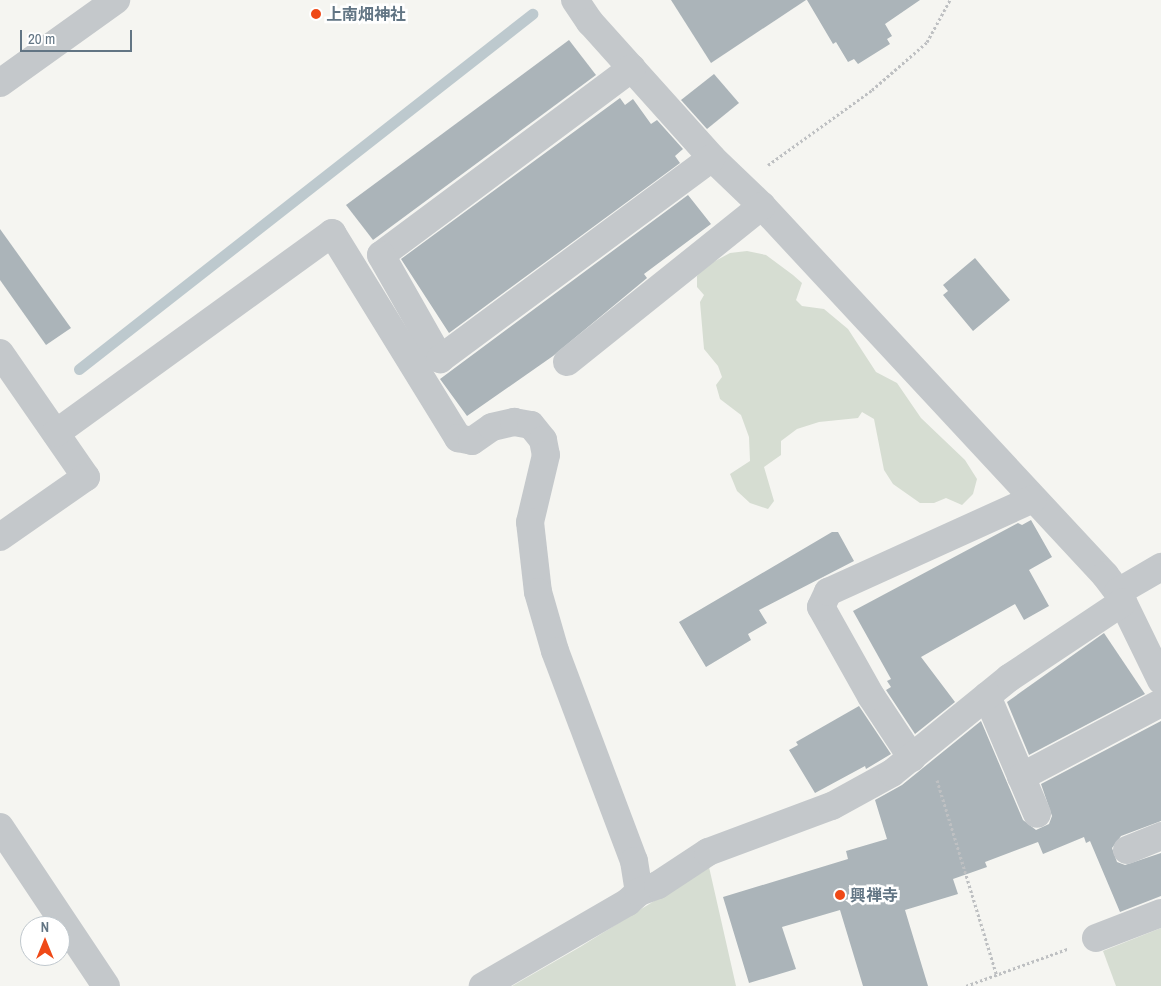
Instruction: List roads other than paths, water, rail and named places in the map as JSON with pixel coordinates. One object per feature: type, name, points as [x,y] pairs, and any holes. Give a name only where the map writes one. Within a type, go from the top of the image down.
[{"type":"street","points":[[0,83],[116,0]]},
{"type":"street","points":[[575,0],[590,22],[712,158],[762,206],[1033,499],[1120,597],[1161,680]]},
{"type":"street","points":[[632,68],[381,255],[440,359],[712,158]]},
{"type":"street","points":[[567,362],[762,206]]},
{"type":"street","points":[[56,434],[332,233],[458,438],[472,441],[492,427],[514,422],[531,425],[543,440],[546,455],[530,522],[538,592],[555,651],[634,861],[639,892]]},
{"type":"street","points":[[0,353],[86,477],[0,537]]},
{"type":"street","points":[[919,752],[870,696],[821,606],[828,592],[1033,499]]},
{"type":"street","points":[[483,986],[628,902],[639,892],[658,885],[708,852],[832,806],[892,773],[987,696],[1161,567]]},
{"type":"street","points":[[987,696],[1037,814]]},
{"type":"street","points":[[1021,776],[1161,703]]},
{"type":"street","points":[[0,827],[106,986]]},
{"type":"street","points":[[1127,850],[1161,836]]},
{"type":"street","points":[[1096,938],[1161,913]]},
{"type":"waterway","points":[[79,369],[532,14]]},
{"type":"place","name":"上南畑神社","points":[[316,14]]},
{"type":"place","name":"興禅寺","points":[[840,895]]}]
